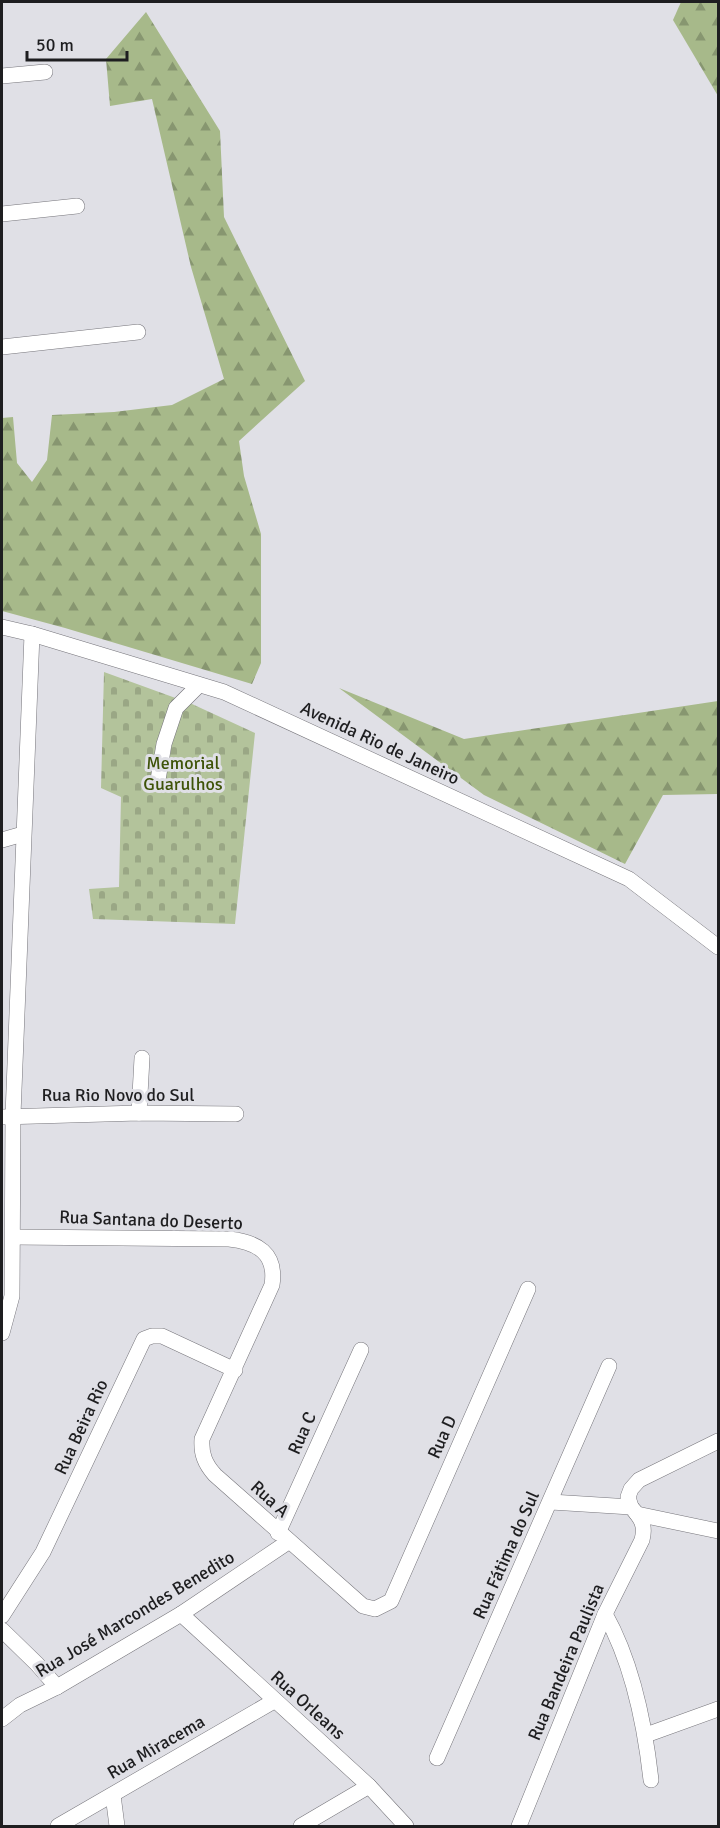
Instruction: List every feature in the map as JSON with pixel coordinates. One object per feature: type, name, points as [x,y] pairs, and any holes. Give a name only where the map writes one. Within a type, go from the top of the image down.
[{"type":"street","points":[[2,76],[45,72]]},
{"type":"street","points":[[2,214],[77,206]]},
{"type":"street","points":[[2,346],[138,332]]},
{"type":"street","name":"Avenida Rio de Janeiro","points":[[2,627],[224,692],[629,879],[718,947]]},
{"type":"street","points":[[2,1333],[12,1296],[13,1237],[7,1116],[32,634]]},
{"type":"street","points":[[158,780],[164,744],[176,708],[199,685]]},
{"type":"street","points":[[2,840],[23,834]]},
{"type":"street","points":[[139,1113],[142,1058]]},
{"type":"street","name":"Rua Rio Novo do Sul","points":[[7,1116],[139,1113],[236,1114]]},
{"type":"street","name":"Rua Santana do Deserto","points":[[13,1237],[229,1239],[245,1240],[257,1245],[272,1265],[274,1273],[272,1285],[235,1370]]},
{"type":"street","name":"Rua D","points":[[391,1600],[528,1289]]},
{"type":"street","name":"Rua Beira Rio","points":[[2,1616],[43,1552],[144,1339],[162,1336],[235,1370]]},
{"type":"street","name":"Rua C","points":[[283,1537],[361,1350]]},
{"type":"street","name":"Rua Fátima do Sul","points":[[437,1758],[609,1366]]},
{"type":"street","name":"Rua A","points":[[235,1370],[202,1439],[203,1456],[207,1467],[363,1606],[375,1609],[391,1600]]},
{"type":"street","points":[[634,1510],[628,1497],[631,1489],[639,1480],[718,1441]]},
{"type":"street","points":[[551,1502],[634,1510],[718,1531]]},
{"type":"street","name":"Rua Bandeira Paulista","points":[[519,1827],[605,1614],[642,1540],[645,1530],[643,1522],[634,1510]]},
{"type":"street","name":"Rua José Marcondes Benedito","points":[[2,1719],[20,1705],[57,1687],[181,1614],[283,1537]]},
{"type":"street","name":"Rua Orleans","points":[[181,1614],[369,1786],[406,1827]]},
{"type":"street","points":[[605,1614],[620,1645],[646,1735],[651,1780]]},
{"type":"street","points":[[2,1630],[57,1687]]},
{"type":"street","name":"Rua Miracema","points":[[58,1827],[274,1701]]},
{"type":"street","points":[[646,1735],[718,1709]]},
{"type":"street","points":[[301,1827],[369,1786]]},
{"type":"street","points":[[113,1795],[117,1827]]},
{"type":"green space","points":[[681,2],[718,2],[718,96],[673,20]]},
{"type":"green space","points":[[146,12],[220,131],[224,217],[305,381],[239,441],[244,476],[261,534],[261,663],[252,684],[2,611],[2,418],[13,417],[17,463],[32,482],[47,460],[52,415],[114,412],[172,405],[224,379],[191,267],[152,99],[110,106],[106,59]]},
{"type":"green space","name":"Memorial Guarulhos","points":[[104,672],[192,704],[255,733],[235,924],[93,919],[89,889],[119,887],[121,797],[101,788]]},
{"type":"green space","points":[[339,688],[464,739],[718,701],[718,794],[663,795],[625,864],[484,795]]}]
